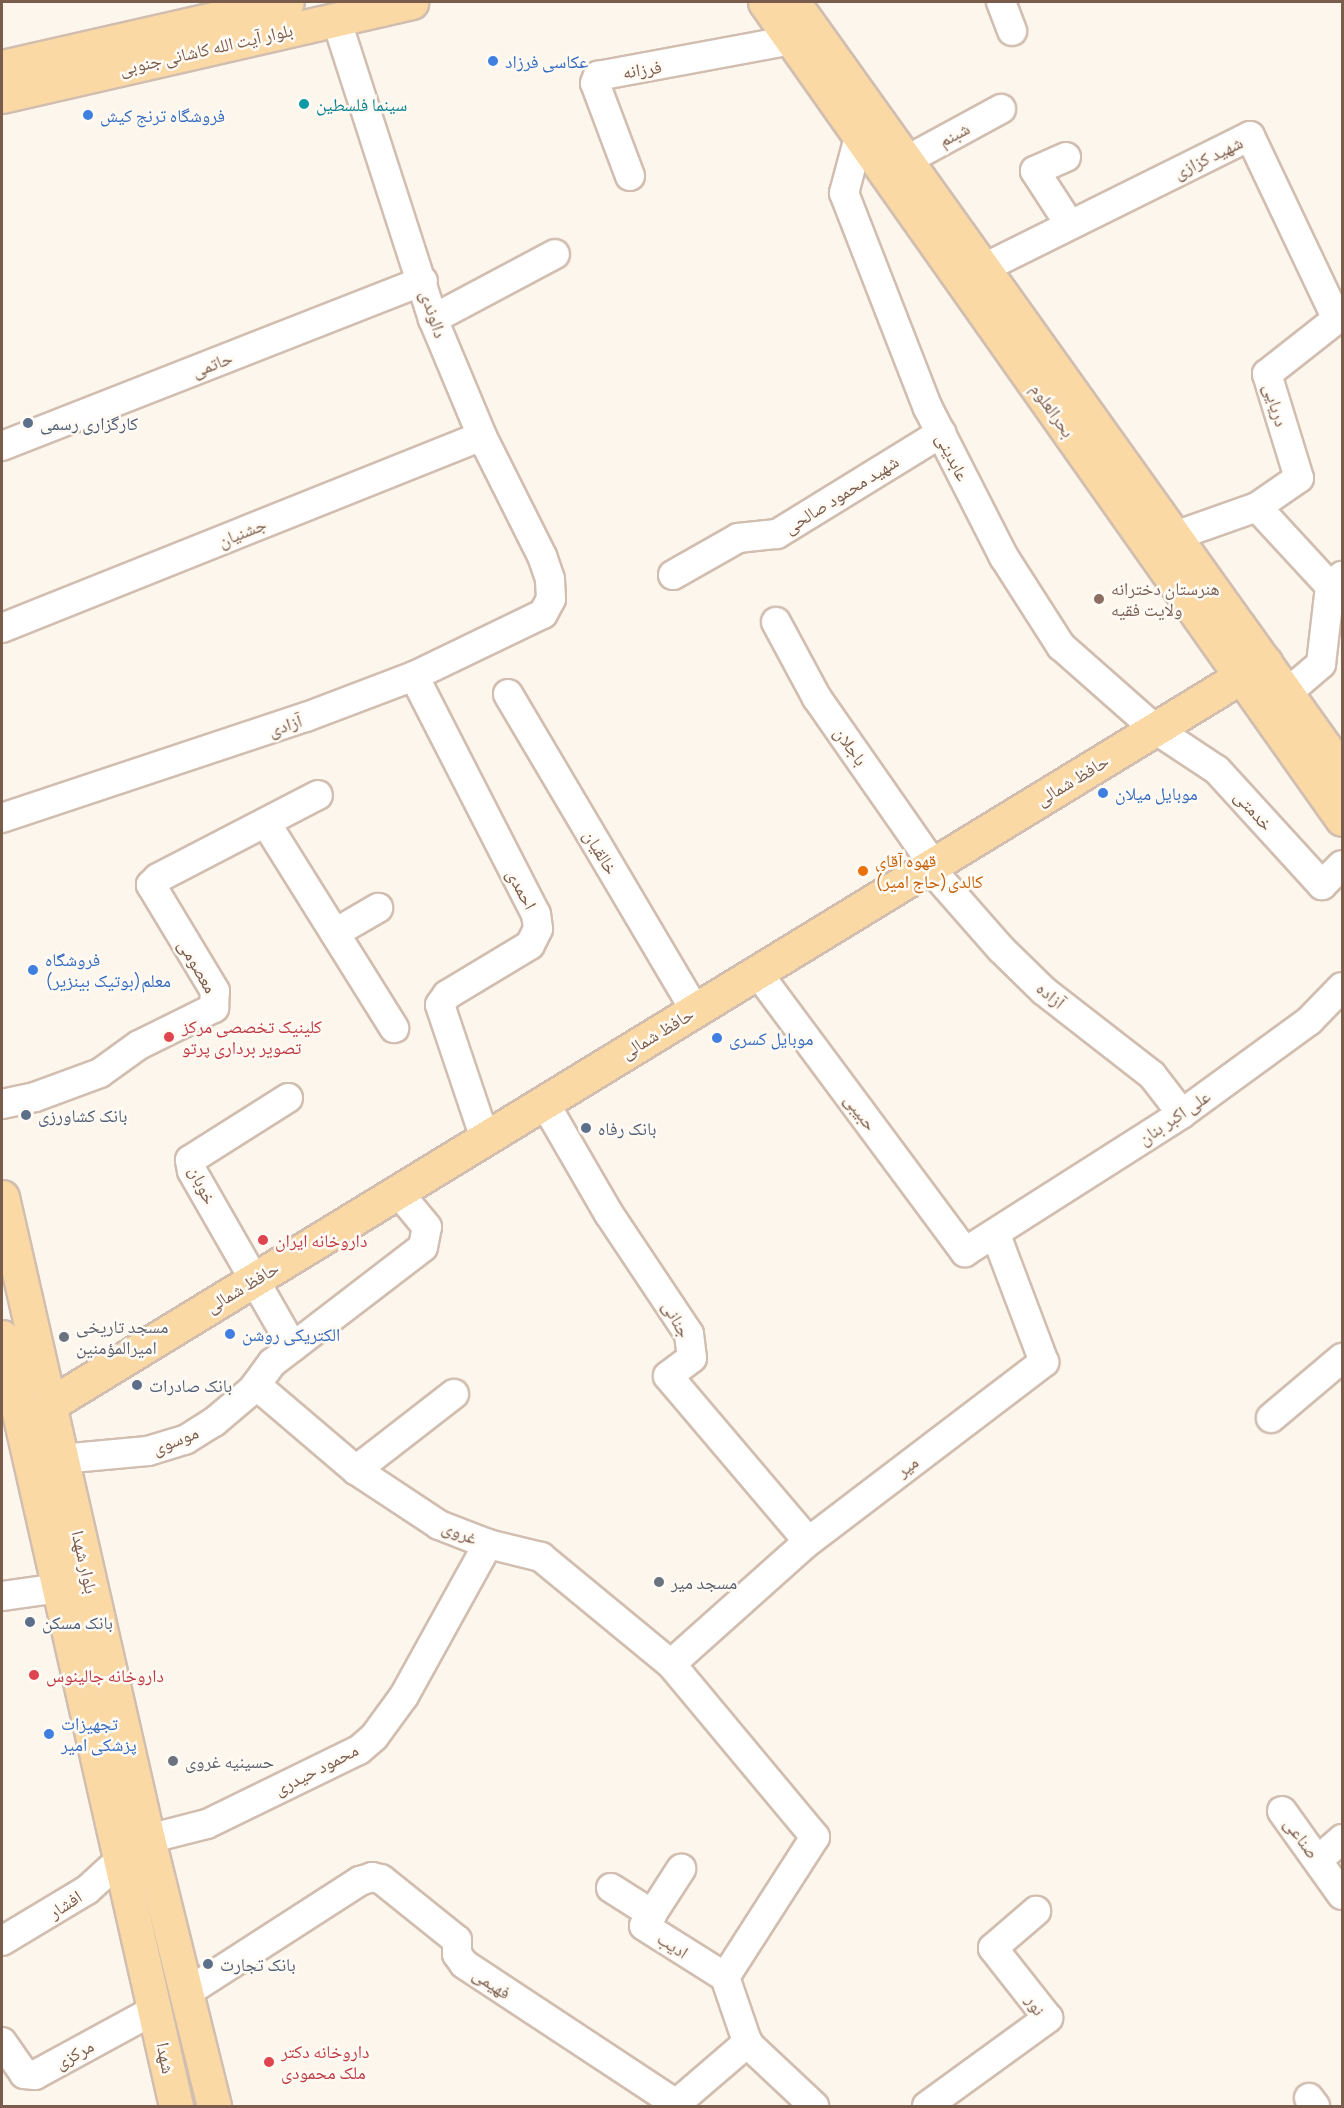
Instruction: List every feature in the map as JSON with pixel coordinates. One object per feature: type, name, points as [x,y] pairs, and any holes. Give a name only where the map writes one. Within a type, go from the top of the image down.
[{"type":"main road","name":"بلوار آیت الله کاشانی جنوبی","points":[[2,67],[287,2]]},
{"type":"main road","name":"بلوار آیت الله کاشانی جنوبی","points":[[2,96],[411,2]]},
{"type":"main road","name":"بحرالعلوم","points":[[765,2],[860,137],[1253,669],[1287,693],[1342,771]]},
{"type":"main road","name":"بحرالعلوم","points":[[793,2],[1175,536],[1342,819]]},
{"type":"main road","name":"حافظ شمالی","points":[[49,1405],[1253,669]]},
{"type":"main road","name":"بلوار شهدا","points":[[2,1197],[148,1839],[196,2032]]},
{"type":"main road","name":"بلوار شهدا","points":[[2,1337],[8,1398],[60,1588],[159,2022]]},
{"type":"main road","points":[[8,1398],[49,1405]]},
{"type":"main road","points":[[159,2022],[186,2106]]},
{"type":"main road","name":"شهدا","points":[[159,2022],[176,2106]]},
{"type":"main road","points":[[196,2032],[201,2106]]},
{"type":"main road","name":"شهدا","points":[[196,2032],[214,2106]]},
{"type":"street","points":[[1001,2],[1012,32]]},
{"type":"street","name":"دالوندی","points":[[336,19],[423,281],[433,319],[482,436],[542,556],[550,579],[551,599]]},
{"type":"street","name":"فرزانه","points":[[630,176],[595,83],[598,76],[792,39]]},
{"type":"street","name":"شبنم","points":[[907,160],[1001,109]]},
{"type":"street","name":"شهید کزازی","points":[[984,268],[1250,136],[1340,317]]},
{"type":"street","name":"عابدینی","points":[[860,137],[844,193],[941,433],[1004,557],[1060,645],[1155,729]]},
{"type":"street","points":[[1066,157],[1035,171],[1070,225]]},
{"type":"street","points":[[433,319],[555,254]]},
{"type":"street","name":"حاتمی","points":[[2,446],[423,281]]},
{"type":"street","name":"دریایی","points":[[1175,536],[1257,507],[1299,478],[1267,374],[1340,317]]},
{"type":"street","name":"شهید محمود صالحی","points":[[673,575],[738,538],[777,534],[941,433]]},
{"type":"street","name":"جشنیان","points":[[2,628],[482,436]]},
{"type":"street","points":[[1257,507],[1336,581],[1322,664],[1287,693]]},
{"type":"street","name":"آزادی","points":[[2,818],[306,717],[414,676],[543,614],[551,599]]},
{"type":"street","name":"باجلان","points":[[776,622],[817,698],[931,866]]},
{"type":"street","name":"احمدی","points":[[414,676],[537,914],[538,929],[530,945],[447,995],[440,1005],[485,1138]]},
{"type":"street","name":"خالقیان","points":[[508,694],[695,1010]]},
{"type":"street","name":"خدمتی","points":[[1155,729],[1217,770],[1322,885],[1342,865]]},
{"type":"street","name":"معصومی","points":[[2,1104],[35,1097],[100,1073],[139,1046],[214,1008],[215,991],[151,885],[158,878],[318,795]]},
{"type":"street","points":[[266,823],[394,1028]]},
{"type":"street","name":"آزاده","points":[[931,866],[1001,949],[1044,991],[1152,1075],[1182,1114]]},
{"type":"street","points":[[334,933],[378,908]]},
{"type":"street","name":"حبیبی","points":[[757,972],[965,1252]]},
{"type":"street","name":"علی اکبر بنان","points":[[965,1252],[1182,1114],[1309,1021],[1342,987]]},
{"type":"street","name":"خوبان","points":[[253,1280],[190,1160],[288,1098]]},
{"type":"street","name":"جنانی","points":[[544,1102],[609,1214],[689,1334],[692,1358],[668,1376],[808,1541]]},
{"type":"street","name":"موسوی","points":[[62,1459],[148,1451],[186,1440],[214,1422],[256,1385],[272,1363],[423,1247],[427,1227],[398,1192]]},
{"type":"street","name":"میر","points":[[671,1664],[808,1541],[1044,1362],[996,1234]]},
{"type":"street","points":[[253,1280],[293,1347]]},
{"type":"street","points":[[1272,1418],[1342,1358]]},
{"type":"street","name":"غروی","points":[[256,1385],[356,1470],[439,1525],[488,1544],[541,1557],[671,1664]]},
{"type":"street","points":[[356,1470],[454,1394]]},
{"type":"street","name":"محمود حیدری","points":[[148,1839],[207,1824],[359,1750],[374,1737],[404,1696],[488,1544]]},
{"type":"street","points":[[2,1596],[60,1588]]},
{"type":"street","points":[[671,1664],[815,1837],[725,1977],[748,2042],[814,2106]]},
{"type":"street","name":"صناعی","points":[[1282,1810],[1342,1895]]},
{"type":"street","points":[[1317,1860],[1342,1839]]},
{"type":"street","name":"افشار","points":[[2,1941],[87,1890],[122,1858]]},
{"type":"street","points":[[652,1914],[681,1869]]},
{"type":"street","name":"فهیمی","points":[[186,1993],[360,1881],[372,1877],[381,1879],[457,1940],[457,1954],[464,1965],[676,2104],[748,2042]]},
{"type":"street","name":"ادیب","points":[[611,1888],[652,1914],[644,1926],[725,1977]]},
{"type":"street","name":"نور","points":[[927,2106],[1048,2018],[993,1948],[1036,1911]]},
{"type":"street","name":"مرکزی","points":[[2,2042],[24,2073],[34,2075],[159,2022]]},
{"type":"place","name":"عکاسی فرزاد","points":[[493,61]]},
{"type":"place","name":"سینما فلسطین","points":[[304,104]]},
{"type":"place","name":"فروشگاه ترنج کیش","points":[[88,115]]},
{"type":"place","name":"کارگزاری رسمی","points":[[28,423]]},
{"type":"place","name":"هنرستان دخترانه ولایت فقیه","points":[[1099,599]]},
{"type":"place","name":"موبایل میلان","points":[[1103,793]]},
{"type":"place","name":"قهوه آقای کالدی(حاج امیر)","points":[[863,871]]},
{"type":"place","name":"فروشگاه معلم(بوتیک بینزیر)","points":[[33,970]]},
{"type":"place","name":"کلینیک تخصصی مرکز تصویر برداری پرتو","points":[[169,1037]]},
{"type":"place","name":"موبایل کسری","points":[[717,1038]]},
{"type":"place","name":"بانک کشاورزی","points":[[26,1115]]},
{"type":"place","name":"بانک رفاه","points":[[586,1128]]},
{"type":"place","name":"داروخانه ایران","points":[[263,1240]]},
{"type":"place","name":"الکتریکی روشن","points":[[230,1334]]},
{"type":"place","name":"مسجد تاریخی امیرالمؤمنین","points":[[64,1337]]},
{"type":"place","name":"بانک صادرات","points":[[137,1385]]},
{"type":"place","name":"مسجد میر","points":[[659,1582]]},
{"type":"place","name":"بانک مسکن","points":[[30,1622]]},
{"type":"place","name":"داروخانه جالینوس","points":[[34,1675]]},
{"type":"place","name":"تجهیزات پزشکی امیر","points":[[49,1734]]},
{"type":"place","name":"حسینیه غروی","points":[[173,1761]]},
{"type":"place","name":"بانک تجارت","points":[[208,1964]]},
{"type":"place","name":"داروخانه دکتر ملک محمودی","points":[[269,2062]]}]
